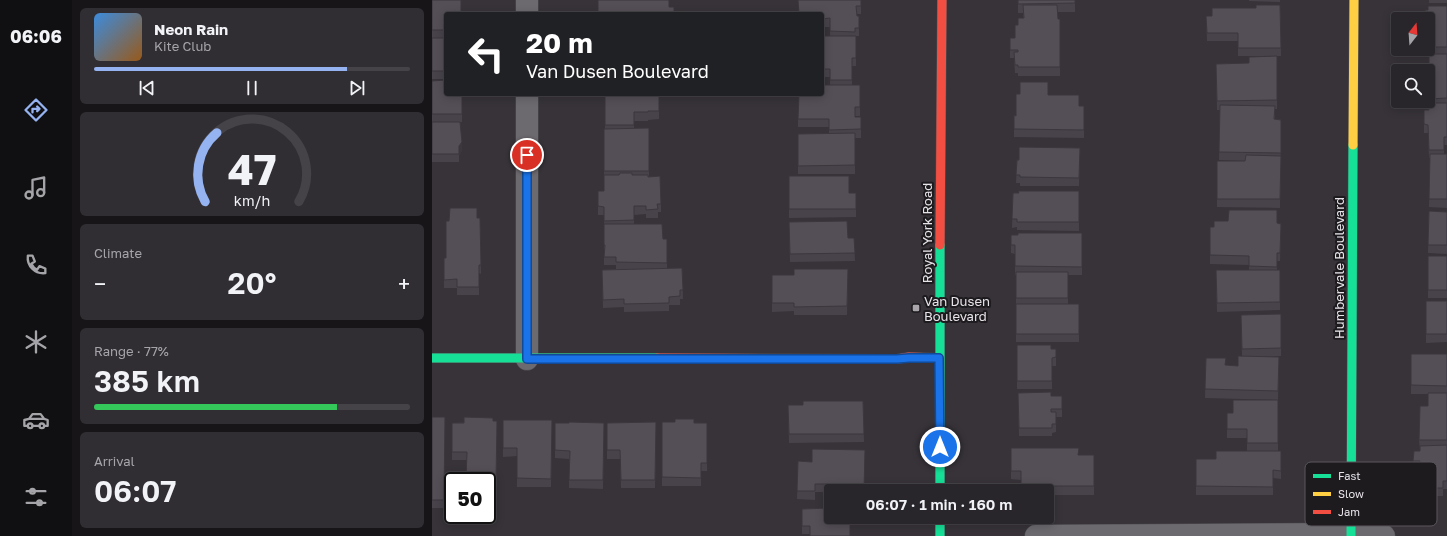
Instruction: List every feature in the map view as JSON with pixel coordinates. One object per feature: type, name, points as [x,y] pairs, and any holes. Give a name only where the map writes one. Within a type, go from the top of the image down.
[{"type":"street","points":[[527,0],[527,12]]},
{"type":"street","name":"Royal York Road","points":[[940,484],[939,358],[942,0]]},
{"type":"street","name":"Humbervale Boulevard","points":[[1351,462],[1354,0]]},
{"type":"street","points":[[527,96],[527,359]]},
{"type":"street","points":[[432,358],[939,358]]},
{"type":"street","points":[[940,524],[940,536]]},
{"type":"street","points":[[1036,536],[1384,536]]},
{"type":"building","points":[[432,0],[461,0],[461,12],[444,12],[444,30],[432,30]]},
{"type":"building","points":[[598,0],[669,0],[669,7],[674,7],[674,12],[598,12]]},
{"type":"building","points":[[798,0],[861,0],[861,6],[856,6],[857,16],[859,16],[859,28],[855,28],[855,32],[830,31],[830,18],[824,19],[824,12],[799,12]]},
{"type":"building","points":[[1018,0],[1075,0],[1075,3],[1018,4]]},
{"type":"building","points":[[1023,5],[1057,5],[1058,19],[1060,19],[1060,67],[1018,67],[1018,65],[1015,65],[1014,52],[1018,52],[1018,50],[1010,50],[1010,38],[1015,38],[1015,25],[1018,25],[1018,18],[1024,18]]},
{"type":"building","points":[[1256,5],[1280,5],[1281,48],[1238,48],[1238,33],[1207,33],[1206,16],[1212,16],[1212,8],[1256,8]]},
{"type":"building","points":[[1428,6],[1447,6],[1447,47],[1435,47],[1435,12],[1425,12],[1425,10],[1428,10]]},
{"type":"building","points":[[824,36],[856,36],[856,58],[852,58],[852,80],[830,80],[830,69],[824,69]]},
{"type":"building","points":[[432,38],[444,38],[444,71],[432,71]]},
{"type":"building","points":[[1435,54],[1447,54],[1447,98],[1435,99],[1435,64],[1429,64],[1429,56],[1435,56]]},
{"type":"building","points":[[1277,56],[1277,100],[1217,101],[1216,64],[1249,63],[1249,57]]},
{"type":"building","points":[[444,80],[444,96],[462,96],[462,114],[432,114],[432,81]]},
{"type":"building","points":[[1020,82],[1048,82],[1048,95],[1079,95],[1079,106],[1084,106],[1084,130],[1014,129],[1014,115],[1016,116],[1016,94],[1020,94]]},
{"type":"building","points":[[824,85],[860,85],[860,107],[855,107],[855,117],[861,117],[861,129],[829,130],[829,119],[798,119],[799,96],[824,96]]},
{"type":"building","points":[[605,96],[659,96],[659,111],[634,112],[634,125],[605,125]]},
{"type":"building","points":[[1435,103],[1447,103],[1447,137],[1444,137],[1444,150],[1429,150],[1428,125],[1424,124],[1424,110],[1429,110],[1429,108],[1435,108]]},
{"type":"building","points":[[1220,105],[1275,106],[1274,119],[1281,120],[1281,153],[1219,152]]},
{"type":"building","points":[[432,122],[460,122],[462,142],[459,146],[459,154],[432,154]]},
{"type":"building","points":[[649,128],[649,171],[604,171],[604,129]]},
{"type":"building","points":[[855,133],[855,165],[798,166],[798,134]]},
{"type":"building","points":[[1019,147],[1080,148],[1079,178],[1020,177],[1020,175],[1016,175],[1017,160],[1019,160]]},
{"type":"building","points":[[1430,154],[1447,154],[1447,199],[1429,199]]},
{"type":"building","points":[[1246,155],[1281,156],[1280,199],[1217,199],[1217,161],[1245,161]]},
{"type":"building","points":[[620,173],[648,175],[648,177],[660,176],[661,204],[657,204],[658,209],[646,210],[646,206],[634,206],[634,220],[604,221],[604,207],[598,206],[598,191],[604,191],[604,175],[619,175]]},
{"type":"building","points":[[789,176],[849,176],[849,193],[856,193],[856,209],[789,209]]},
{"type":"building","points":[[1018,191],[1079,191],[1079,222],[1017,222],[1017,219],[1012,219],[1013,193],[1019,193]]},
{"type":"building","points":[[450,208],[477,208],[477,218],[480,218],[481,265],[479,265],[479,287],[457,287],[457,279],[444,280],[444,258],[446,258],[446,221],[449,221]]},
{"type":"building","points":[[1229,210],[1277,210],[1277,223],[1281,224],[1280,253],[1277,253],[1277,267],[1249,266],[1249,256],[1210,255],[1210,227],[1214,227],[1214,221],[1228,221]]},
{"type":"building","points":[[1429,211],[1447,212],[1447,245],[1428,245]]},
{"type":"building","points":[[847,221],[848,238],[854,238],[855,253],[790,254],[789,222]]},
{"type":"building","points":[[604,224],[662,224],[663,239],[667,239],[667,263],[616,262],[616,257],[604,257]]},
{"type":"building","points":[[1018,233],[1082,233],[1082,267],[1015,266],[1015,245],[1011,245],[1011,235],[1018,235]]},
{"type":"building","points":[[1428,256],[1447,256],[1447,290],[1428,290]]},
{"type":"building","points":[[682,268],[683,290],[680,290],[680,296],[669,297],[669,303],[624,304],[624,299],[603,300],[602,270]]},
{"type":"building","points":[[794,269],[848,269],[847,306],[794,307],[794,303],[772,303],[772,275],[794,275]]},
{"type":"building","points":[[1216,270],[1280,270],[1280,302],[1217,303]]},
{"type":"building","points":[[1016,272],[1068,272],[1068,298],[1016,298]]},
{"type":"building","points":[[1426,301],[1447,301],[1447,334],[1426,334]]},
{"type":"building","points":[[1016,304],[1079,304],[1079,334],[1016,334]]},
{"type":"building","points":[[1281,314],[1281,348],[1242,349],[1241,315]]},
{"type":"building","points":[[1017,345],[1051,345],[1051,349],[1056,349],[1056,357],[1052,358],[1052,381],[1017,381]]},
{"type":"building","points":[[1411,354],[1447,354],[1447,386],[1411,385]]},
{"type":"building","points":[[1238,356],[1279,357],[1278,391],[1205,389],[1206,358],[1226,358],[1225,365],[1238,366]]},
{"type":"building","points":[[1051,392],[1051,396],[1062,396],[1062,409],[1051,409],[1051,412],[1056,412],[1056,424],[1052,424],[1052,428],[1019,428],[1018,393]]},
{"type":"building","points":[[1428,393],[1447,393],[1447,440],[1419,440],[1420,406],[1428,406]]},
{"type":"building","points":[[1233,400],[1278,400],[1278,443],[1247,443],[1247,429],[1227,429],[1227,413],[1233,413]]},
{"type":"building","points":[[803,401],[863,401],[864,434],[789,434],[788,405],[803,405]]},
{"type":"building","points":[[432,417],[445,417],[444,500],[432,500]]},
{"type":"building","points":[[464,417],[493,418],[493,421],[497,421],[496,480],[496,472],[466,472],[467,452],[452,452],[452,423],[464,423]]},
{"type":"building","points":[[675,419],[694,419],[694,423],[707,423],[707,463],[701,463],[701,478],[662,477],[662,422],[675,422]]},
{"type":"building","points":[[503,420],[552,420],[551,479],[517,478],[517,448],[503,448]]},
{"type":"building","points":[[656,422],[655,480],[621,480],[620,450],[607,450],[607,423]]},
{"type":"building","points":[[555,423],[604,423],[603,480],[569,480],[570,451],[555,450]]},
{"type":"building","points":[[1447,445],[1447,481],[1443,481],[1443,488],[1437,488],[1437,462],[1413,461],[1414,451],[1420,451],[1420,446]]},
{"type":"building","points":[[1011,448],[1079,448],[1078,455],[1094,455],[1094,486],[1021,484],[1021,471],[1011,471]]},
{"type":"building","points":[[812,449],[865,450],[864,484],[815,484],[815,491],[797,491],[798,461],[812,462]]},
{"type":"building","points":[[1216,451],[1281,451],[1281,471],[1273,470],[1273,487],[1196,486],[1196,459],[1216,459]]},
{"type":"building","points":[[824,508],[824,524],[850,524],[850,536],[810,536],[810,526],[802,526],[802,509]]},
{"type":"traffic: fast","points":[[1351,462],[1353,145]]},
{"type":"traffic: fast","points":[[940,245],[940,484]]},
{"type":"traffic: fast","points":[[432,358],[657,358]]},
{"type":"traffic: fast","points":[[940,524],[940,536]]},
{"type":"traffic: fast","points":[[1351,526],[1351,536]]},
{"type":"traffic: slow","points":[[1353,145],[1354,0]]},
{"type":"traffic: jam","points":[[940,245],[942,0]]},
{"type":"traffic: jam","points":[[657,358],[939,358]]},
{"type":"place","name":"Van Dusen Boulevard","points":[[916,308]]},
{"type":"route","points":[[527,155],[527,359],[939,358],[940,447]]}]
